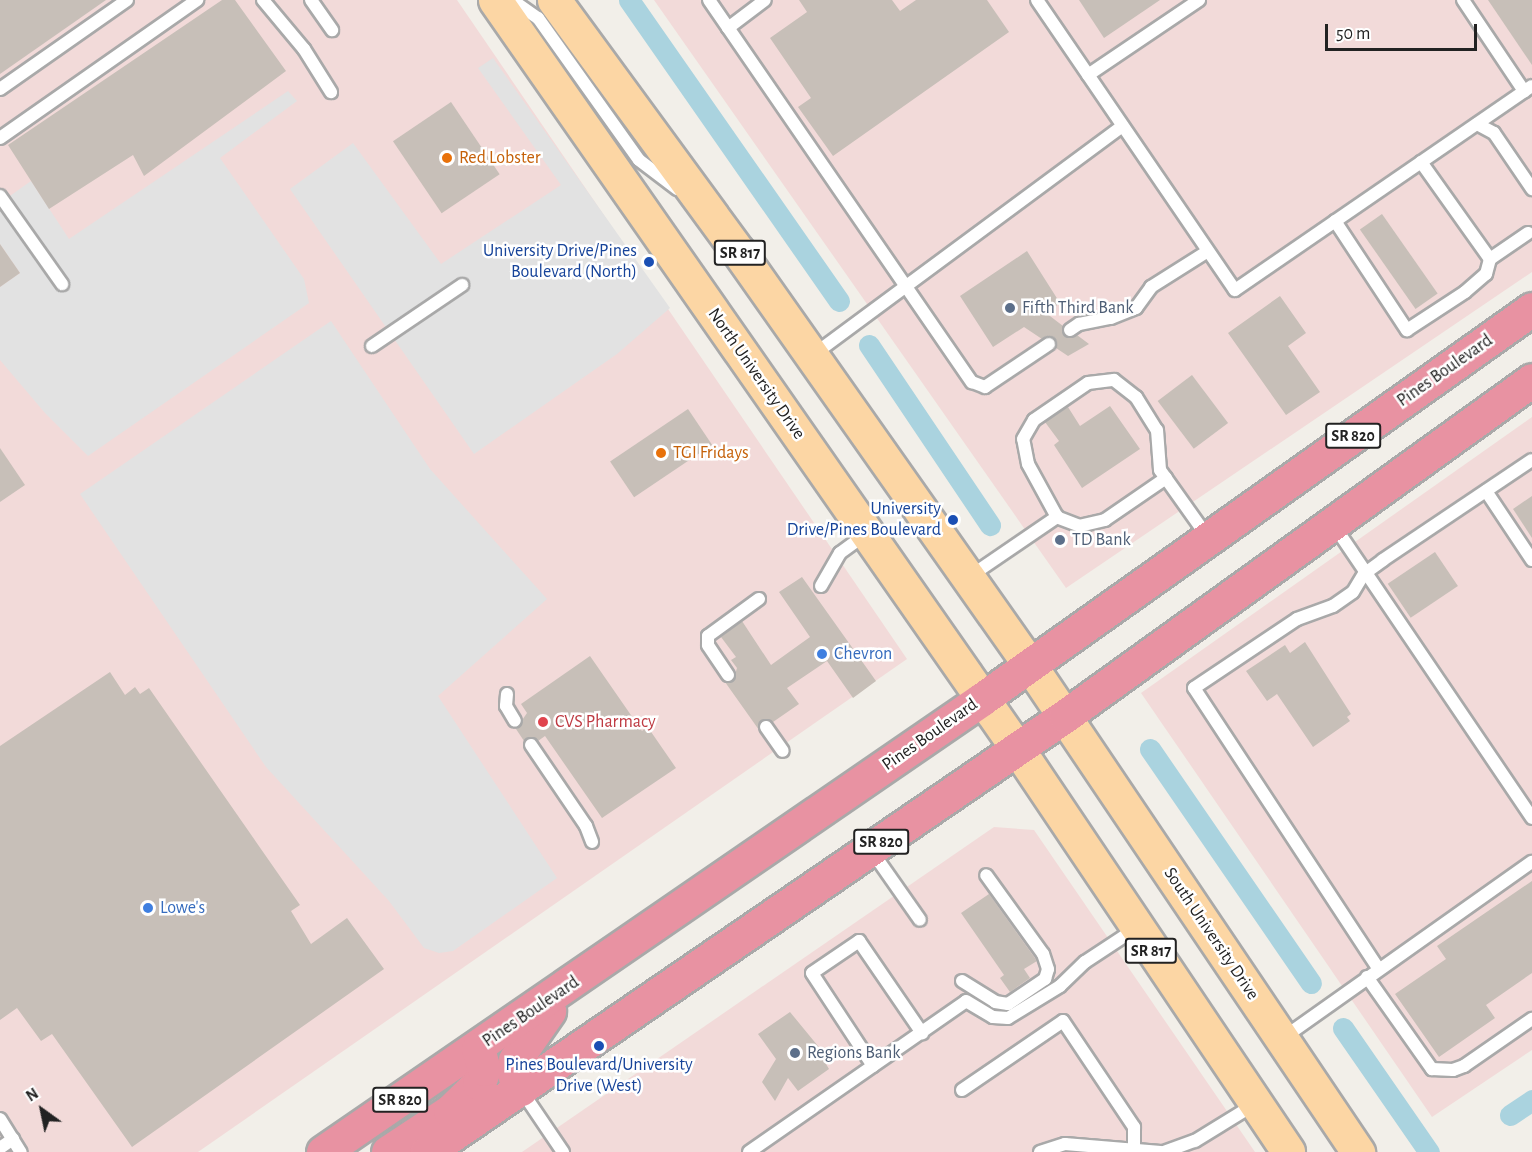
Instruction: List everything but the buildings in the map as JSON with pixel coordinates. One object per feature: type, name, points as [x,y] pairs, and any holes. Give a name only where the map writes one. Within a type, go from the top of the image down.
[{"type":"highway","name":"Pines Boulevard","points":[[323,1152],[564,990],[982,699],[1532,309]]},
{"type":"highway","points":[[1408,471],[1448,418],[1532,356]]},
{"type":"highway","name":"SR 820","points":[[427,1152],[1065,716],[1532,380]]},
{"type":"highway","points":[[521,1089],[515,1077],[515,1059],[564,990]]},
{"type":"highway","points":[[388,1152],[450,1111],[479,1083],[484,1069],[478,1049]]},
{"type":"main road","name":"North University Drive","points":[[495,0],[1017,748]]},
{"type":"main road","name":"SR 817","points":[[554,0],[812,356],[1065,716]]},
{"type":"main road","name":"South University Drive","points":[[1065,716],[1358,1152]]},
{"type":"main road","name":"SR 817","points":[[1017,748],[1288,1152]]},
{"type":"lane","points":[[0,89],[127,0]]},
{"type":"lane","points":[[0,138],[197,0]]},
{"type":"lane","points":[[263,0],[304,49],[331,92]]},
{"type":"lane","points":[[311,0],[332,30]]},
{"type":"lane","points":[[512,0],[538,18],[639,160],[711,216]]},
{"type":"lane","points":[[709,0],[972,382],[985,387],[1050,344]]},
{"type":"lane","points":[[728,28],[765,0]]},
{"type":"lane","points":[[1037,0],[1235,290],[1528,89],[1463,0]]},
{"type":"lane","points":[[1088,75],[1199,0]]},
{"type":"lane","points":[[1477,124],[1494,132],[1532,189]]},
{"type":"lane","points":[[812,356],[1124,126]]},
{"type":"lane","points":[[1421,162],[1490,259]]},
{"type":"lane","points":[[0,196],[62,284]]},
{"type":"lane","points":[[1335,222],[1407,330],[1486,274],[1490,259],[1528,233]]},
{"type":"lane","points":[[1070,330],[1079,324],[1130,311],[1145,299],[1151,287],[1208,251]]},
{"type":"lane","points":[[372,346],[462,285]]},
{"type":"lane","points":[[1166,478],[1105,520],[1080,526],[1057,517],[1028,464],[1023,439],[1034,420],[1088,383],[1114,380],[1136,397],[1157,430],[1160,470],[1166,478],[1209,539]]},
{"type":"lane","points":[[1378,968],[1194,688],[1297,619],[1333,606],[1353,592],[1364,574],[1532,460]]},
{"type":"lane","points":[[1486,491],[1532,560]]},
{"type":"lane","points":[[968,578],[1057,517]]},
{"type":"lane","points":[[1333,524],[1364,574],[1532,819]]},
{"type":"lane","points":[[821,586],[840,553],[867,534]]},
{"type":"lane","points":[[728,675],[708,645],[708,636],[759,599]]},
{"type":"lane","points":[[507,694],[507,706],[515,721]]},
{"type":"lane","points":[[766,727],[783,751]]},
{"type":"lane","points":[[531,745],[586,826],[592,842]]},
{"type":"lane","points":[[870,849],[920,920]]},
{"type":"lane","points":[[1282,1039],[1378,968],[1532,862]]},
{"type":"lane","points":[[962,981],[995,1002],[1008,1004],[1045,979],[1048,969],[1043,954],[986,875]]},
{"type":"lane","points":[[749,1152],[966,1001],[993,1017],[1008,1018],[1060,986],[1085,962],[1136,928]]},
{"type":"lane","points":[[873,1066],[812,973],[859,941],[922,1033]]},
{"type":"lane","points":[[1367,977],[1432,1069],[1453,1070],[1464,1066],[1532,1019]]},
{"type":"lane","points":[[962,1090],[1063,1021],[1134,1127],[1134,1149]]},
{"type":"lane","points":[[521,1089],[563,1152]]},
{"type":"lane","points":[[1040,1152],[1065,1144],[1162,1152],[1195,1141],[1256,1104]]},
{"type":"lane","points":[[0,1119],[21,1152]]},
{"type":"lane","points":[[0,1148],[13,1139]]},
{"type":"shaded area","points":[[0,0],[457,0],[907,659],[198,1152],[0,1152]]},
{"type":"shaded area","points":[[654,0],[1532,0],[1532,272],[1066,588]]},
{"type":"shaded area","points":[[493,58],[670,308],[617,354],[474,454],[290,189],[353,143],[441,264],[561,185],[478,68]]},
{"type":"shaded area","points":[[288,91],[297,101],[220,158],[304,279],[309,303],[88,456],[45,413],[0,360],[0,287],[20,273],[0,244],[0,203],[31,181],[69,239]]},
{"type":"shaded area","points":[[331,321],[430,469],[547,599],[438,696],[557,878],[453,951],[439,953],[424,948],[389,901],[266,767],[80,494]]},
{"type":"shaded area","points":[[1532,417],[1532,1050],[1432,1117],[1141,693]]},
{"type":"shaded area","points":[[994,827],[1034,830],[1255,1152],[522,1152]]},
{"type":"waterway","points":[[629,0],[839,301]]},
{"type":"waterway","points":[[869,345],[990,525]]},
{"type":"waterway","points":[[1150,749],[1311,983]]},
{"type":"waterway","points":[[1343,1028],[1429,1152]]},
{"type":"waterway","points":[[1510,1115],[1532,1100]]},
{"type":"place","name":"Red Lobster","points":[[447,158]]},
{"type":"place","name":"University Drive/Pines Boulevard (North)","points":[[649,262]]},
{"type":"place","name":"Fifth Third Bank","points":[[1010,308]]},
{"type":"place","name":"TGI Fridays","points":[[661,453]]},
{"type":"place","name":"University Drive/Pines Boulevard","points":[[953,520]]},
{"type":"place","name":"TD Bank","points":[[1060,540]]},
{"type":"place","name":"Chevron","points":[[822,654]]},
{"type":"place","name":"CVS Pharmacy","points":[[543,722]]},
{"type":"place","name":"Lowe's","points":[[148,908]]},
{"type":"place","name":"Pines Boulevard/University Drive (West)","points":[[599,1046]]},
{"type":"place","name":"Regions Bank","points":[[795,1053]]}]
